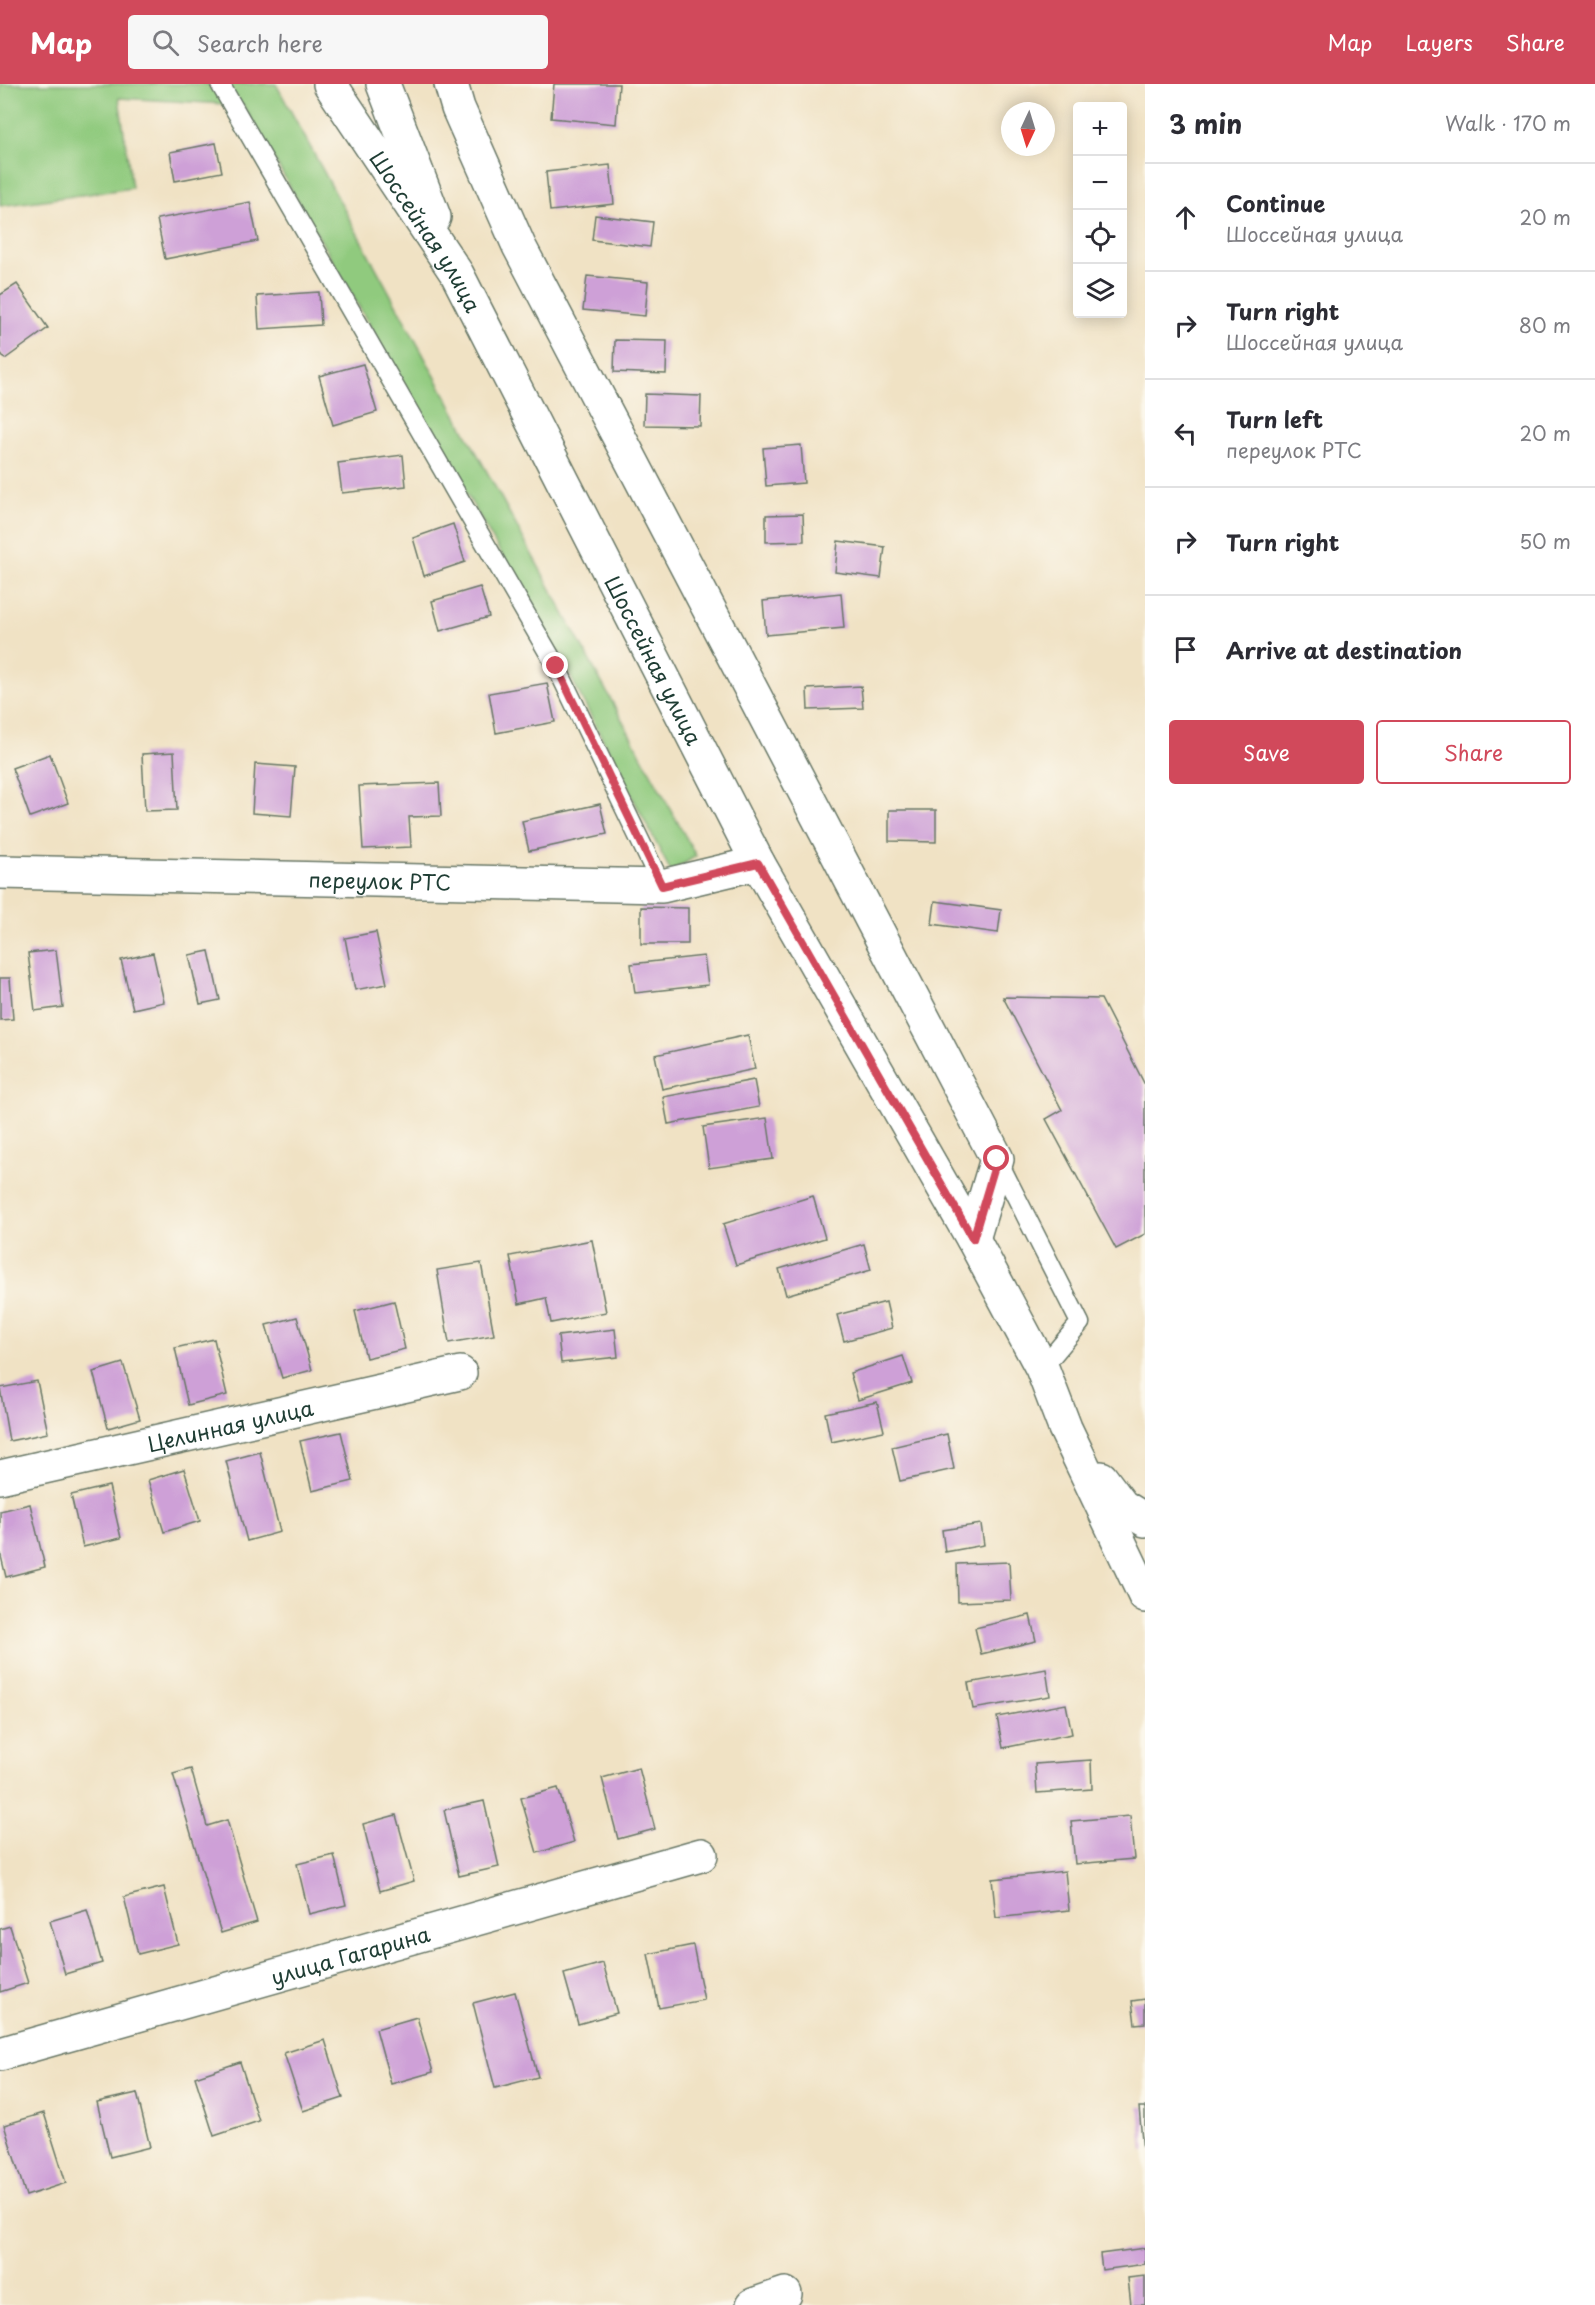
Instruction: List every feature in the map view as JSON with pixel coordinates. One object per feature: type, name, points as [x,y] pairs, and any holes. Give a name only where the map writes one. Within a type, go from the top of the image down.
[{"type":"street","name":"Шоссейная улица","points":[[330,84],[457,274],[758,863],[973,1239],[1042,1368],[1065,1428],[1145,1596]]},
{"type":"street","points":[[383,84],[457,274]]},
{"type":"street","points":[[451,84],[458,108],[519,246],[997,1159],[973,1239]]},
{"type":"street","name":"переулок РТС","points":[[0,872],[662,886],[758,863]]},
{"type":"street","name":"Целинная улица","points":[[0,1477],[460,1373]]},
{"type":"street","name":"Шоссейная улица","points":[[1065,1428],[1122,1506],[1145,1520]]},
{"type":"street","name":"улица Гагарина","points":[[0,2054],[701,1855]]},
{"type":"street","points":[[753,2305],[785,2294]]},
{"type":"lane","points":[[220,84],[556,666],[662,886]]},
{"type":"lane","points":[[997,1159],[1080,1323],[1042,1368]]},
{"type":"green space","points":[[0,84],[276,84],[696,856],[671,872],[562,660],[243,105],[119,98],[132,188],[0,206]]},
{"type":"building","points":[[554,84],[619,84],[616,124],[551,118]]},
{"type":"building","points":[[216,143],[222,172],[175,181],[170,152]]},
{"type":"building","points":[[610,165],[614,204],[550,211],[546,172]]},
{"type":"building","points":[[250,202],[258,241],[165,259],[157,219]]},
{"type":"building","points":[[595,215],[653,222],[650,247],[592,240]]},
{"type":"building","points":[[587,276],[648,282],[645,316],[583,310]]},
{"type":"building","points":[[17,284],[48,328],[5,359],[0,352],[0,295]]},
{"type":"building","points":[[319,292],[321,325],[259,329],[257,296]]},
{"type":"building","points":[[615,340],[667,341],[666,374],[614,372]]},
{"type":"building","points":[[363,364],[377,412],[333,425],[319,376]]},
{"type":"building","points":[[645,394],[701,396],[700,426],[644,425]]},
{"type":"building","points":[[801,445],[804,483],[766,486],[763,448]]},
{"type":"building","points":[[403,455],[406,486],[342,493],[338,463]]},
{"type":"building","points":[[803,514],[804,541],[766,542],[766,515]]},
{"type":"building","points":[[453,524],[465,562],[424,576],[413,538]]},
{"type":"building","points":[[838,541],[885,547],[881,578],[835,572]]},
{"type":"building","points":[[480,587],[489,617],[440,631],[432,601]]},
{"type":"building","points":[[841,593],[844,628],[766,635],[763,601]]},
{"type":"building","points":[[547,683],[555,722],[496,733],[489,693]]},
{"type":"building","points":[[861,686],[863,708],[808,710],[807,689]]},
{"type":"building","points":[[174,752],[177,810],[145,811],[142,754]]},
{"type":"building","points":[[50,754],[68,803],[30,817],[12,768]]},
{"type":"building","points":[[255,764],[295,767],[291,816],[252,813]]},
{"type":"building","points":[[439,783],[441,816],[409,817],[411,847],[363,849],[359,786]]},
{"type":"building","points":[[600,804],[607,834],[529,851],[522,821]]},
{"type":"building","points":[[889,810],[936,810],[936,842],[889,841]]},
{"type":"building","points":[[935,901],[1001,910],[998,933],[932,924]]},
{"type":"building","points":[[641,907],[688,908],[688,944],[641,944]]},
{"type":"building","points":[[376,932],[387,984],[355,990],[345,938]]},
{"type":"building","points":[[56,950],[63,1007],[35,1011],[28,953]]},
{"type":"building","points":[[209,951],[220,1000],[200,1004],[189,955]]},
{"type":"building","points":[[153,953],[164,1002],[133,1009],[121,960]]},
{"type":"building","points":[[704,956],[708,985],[635,993],[631,964]]},
{"type":"building","points":[[0,978],[10,978],[13,1019],[0,1020]]},
{"type":"building","points":[[1003,997],[1101,999],[1145,1085],[1145,1234],[1116,1249],[1046,1119],[1062,1110]]},
{"type":"building","points":[[748,1035],[755,1069],[662,1089],[655,1055]]},
{"type":"building","points":[[754,1080],[759,1107],[668,1124],[663,1097]]},
{"type":"building","points":[[767,1118],[773,1159],[709,1168],[703,1127]]},
{"type":"building","points":[[813,1196],[825,1238],[736,1265],[723,1224]]},
{"type":"building","points":[[592,1240],[606,1312],[551,1323],[546,1298],[519,1304],[510,1256]]},
{"type":"building","points":[[864,1244],[871,1270],[786,1295],[779,1269]]},
{"type":"building","points":[[481,1263],[494,1335],[449,1343],[437,1270]]},
{"type":"building","points":[[394,1301],[405,1349],[366,1358],[355,1311]]},
{"type":"building","points":[[886,1302],[892,1328],[844,1341],[837,1315]]},
{"type":"building","points":[[297,1317],[312,1370],[282,1378],[266,1325]]},
{"type":"building","points":[[615,1329],[618,1357],[561,1363],[558,1336]]},
{"type":"building","points":[[214,1339],[227,1395],[188,1405],[175,1348]]},
{"type":"building","points":[[903,1356],[912,1383],[858,1400],[850,1373]]},
{"type":"building","points":[[123,1363],[140,1419],[108,1428],[93,1372]]},
{"type":"building","points":[[37,1381],[48,1433],[9,1441],[0,1388]]},
{"type":"building","points":[[877,1402],[884,1431],[831,1442],[825,1413]]},
{"type":"building","points":[[341,1432],[353,1481],[312,1491],[300,1441]]},
{"type":"building","points":[[947,1434],[954,1469],[900,1481],[892,1447]]},
{"type":"building","points":[[260,1452],[280,1532],[247,1541],[226,1461]]},
{"type":"building","points":[[184,1469],[200,1521],[164,1532],[148,1480]]},
{"type":"building","points":[[109,1486],[121,1538],[83,1547],[71,1495]]},
{"type":"building","points":[[30,1504],[45,1567],[6,1577],[0,1552],[0,1511]]},
{"type":"building","points":[[981,1524],[984,1545],[945,1552],[942,1530]]},
{"type":"building","points":[[1009,1562],[1011,1600],[958,1602],[957,1564]]},
{"type":"building","points":[[1030,1615],[1036,1641],[981,1654],[975,1628]]},
{"type":"building","points":[[1046,1669],[1050,1696],[973,1709],[968,1683]]},
{"type":"building","points":[[1066,1704],[1072,1734],[1003,1748],[997,1717]]},
{"type":"building","points":[[1091,1760],[1092,1789],[1037,1793],[1035,1764]]},
{"type":"building","points":[[639,1768],[655,1829],[618,1839],[602,1778]]},
{"type":"building","points":[[191,1769],[207,1826],[227,1820],[257,1922],[221,1933],[173,1774]]},
{"type":"building","points":[[558,1788],[574,1842],[537,1853],[521,1798]]},
{"type":"building","points":[[484,1801],[499,1867],[459,1876],[444,1810]]},
{"type":"building","points":[[396,1815],[414,1881],[380,1891],[363,1824]]},
{"type":"building","points":[[1130,1816],[1134,1859],[1075,1864],[1071,1821]]},
{"type":"building","points":[[334,1855],[346,1905],[309,1914],[297,1864]]},
{"type":"building","points":[[1065,1871],[1069,1910],[996,1918],[992,1879]]},
{"type":"building","points":[[164,1887],[178,1944],[138,1954],[124,1897]]},
{"type":"building","points":[[87,1910],[102,1963],[65,1974],[50,1921]]},
{"type":"building","points":[[10,1926],[28,1983],[0,1992],[0,1929]]},
{"type":"building","points":[[693,1945],[704,2000],[659,2008],[648,1954]]},
{"type":"building","points":[[603,1963],[617,2013],[578,2024],[564,1974]]},
{"type":"building","points":[[515,1992],[538,2077],[495,2088],[473,2003]]},
{"type":"building","points":[[1145,1999],[1145,2023],[1135,2024],[1132,2001]]},
{"type":"building","points":[[417,2017],[433,2072],[391,2084],[376,2029]]},
{"type":"building","points":[[325,2040],[343,2098],[303,2111],[284,2053]]},
{"type":"building","points":[[240,2062],[259,2121],[214,2136],[195,2077]]},
{"type":"building","points":[[137,2093],[150,2147],[110,2157],[97,2102]]},
{"type":"building","points":[[1139,2107],[1145,2107],[1145,2151],[1143,2151]]},
{"type":"building","points":[[44,2113],[66,2183],[26,2196],[4,2125]]},
{"type":"building","points":[[1145,2248],[1145,2264],[1102,2270],[1100,2254]]},
{"type":"building","points":[[1145,2276],[1145,2305],[1131,2305],[1128,2278]]},
{"type":"route","points":[[556,666],[662,886],[758,863],[973,1239],[997,1159]]}]
